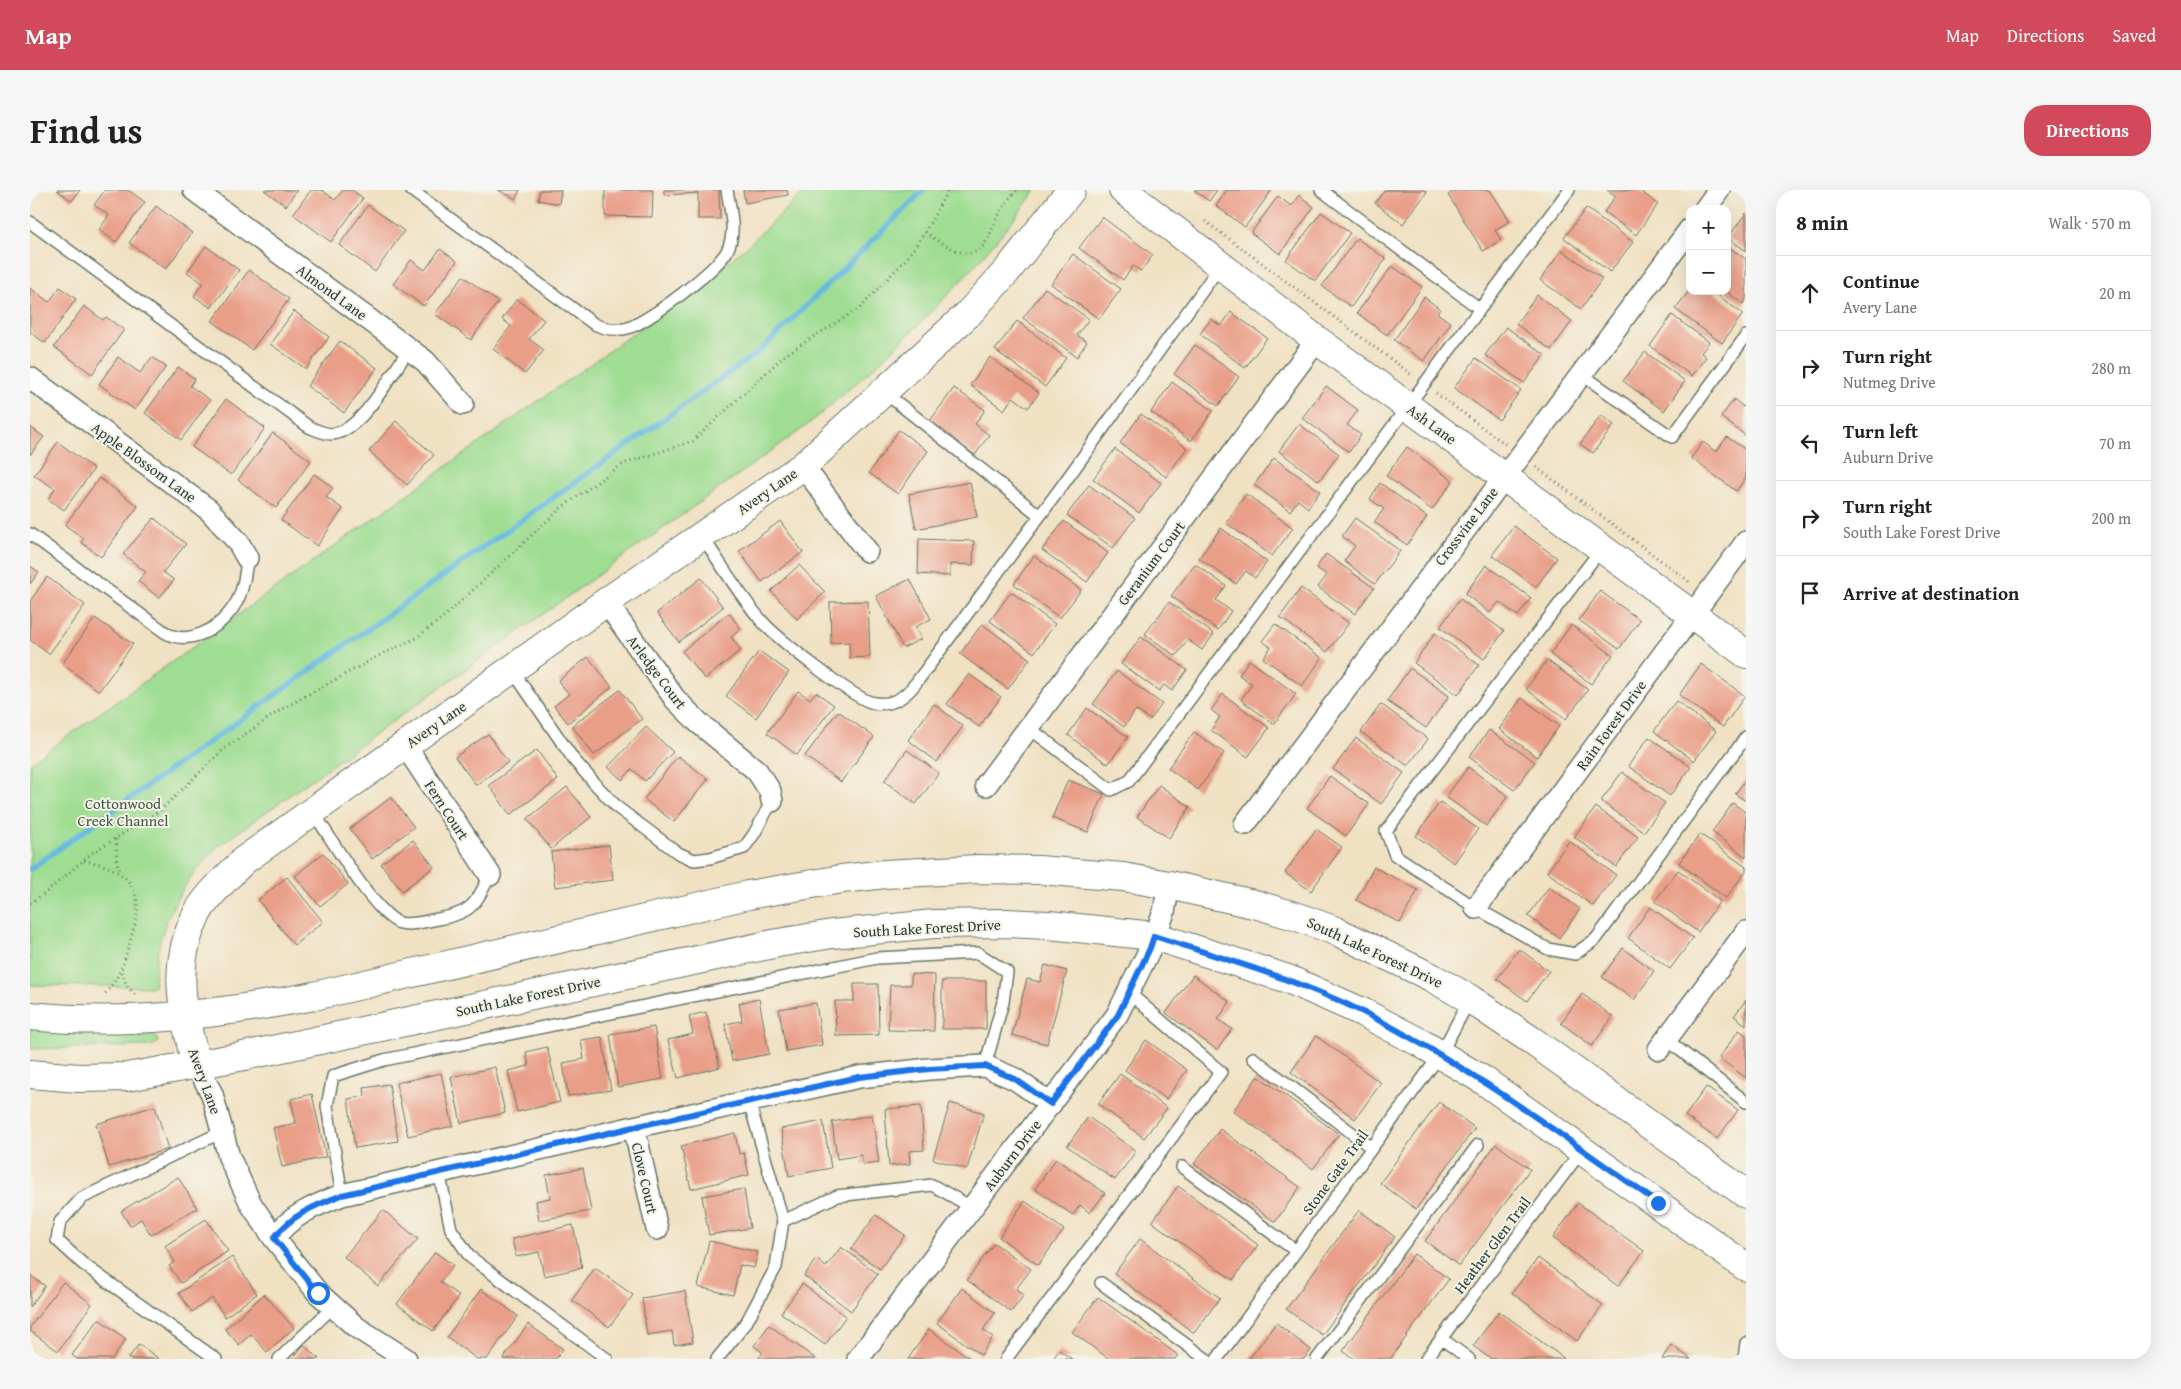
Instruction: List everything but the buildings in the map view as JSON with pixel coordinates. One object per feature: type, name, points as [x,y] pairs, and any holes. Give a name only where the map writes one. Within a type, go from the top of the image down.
[{"type":"main road","name":"Avery Lane","points":[[196,1064],[184,1016],[180,985],[188,935],[198,911],[243,861],[606,602],[803,466],[968,314],[1007,271],[1071,190]]},
{"type":"main road","name":"Ash Lane","points":[[1123,190],[1317,340],[1602,548],[1700,605],[1746,654]]},
{"type":"main road","name":"South Lake Forest Drive","points":[[30,1016],[99,1008],[184,1016],[247,1009],[314,996],[748,895],[842,879],[885,874],[987,869],[1038,870],[1123,877],[1169,885],[1258,905],[1302,918],[1336,931],[1405,964],[1470,999],[1746,1194]]},
{"type":"main road","name":"South Lake Forest Drive","points":[[30,1074],[79,1078],[127,1077],[832,934],[934,924],[1006,923],[1154,936],[1303,986],[1362,1012],[1440,1055],[1483,1080],[1746,1267]]},
{"type":"street","name":"Almond Lane","points":[[194,190],[425,361],[463,404]]},
{"type":"street","points":[[1708,205],[1719,190]]},
{"type":"street","name":"Crossvine Lane","points":[[1245,824],[1686,234]]},
{"type":"street","name":"Geranium Court","points":[[986,785],[1317,340]]},
{"type":"street","name":"Apple Blossom Lane","points":[[30,378],[209,510],[238,542],[247,558]]},
{"type":"street","points":[[803,466],[867,551]]},
{"type":"street","name":"Rain Forest Drive","points":[[1476,908],[1746,542]]},
{"type":"street","name":"Arledge Court","points":[[606,602],[674,699],[699,724],[758,771],[770,791],[772,801]]},
{"type":"street","name":"Fern Court","points":[[405,745],[490,875]]},
{"type":"street","name":"Auburn Drive","points":[[858,1359],[1118,1015],[1150,948],[1164,912],[1169,885]]},
{"type":"street","points":[[1662,1044],[1746,932]]},
{"type":"street","name":"Avery Lane","points":[[196,1064],[212,1094],[229,1157],[251,1204],[274,1238],[318,1293],[333,1307],[356,1327],[405,1359]]},
{"type":"street","points":[[274,1238],[280,1230],[308,1208],[342,1195],[859,1077],[929,1069],[985,1066],[1015,1079],[1051,1104]]},
{"type":"street","name":"Clove Court","points":[[634,1127],[657,1229]]},
{"type":"lane","points":[[411,190],[594,324],[607,329],[618,330],[633,327],[648,318],[713,268],[724,256],[729,246],[732,229],[727,190]]},
{"type":"lane","points":[[1321,190],[1480,309]]},
{"type":"lane","points":[[1029,728],[1111,790],[1128,781],[1569,190]]},
{"type":"lane","points":[[30,222],[309,427],[324,434],[338,432],[352,426],[409,349]]},
{"type":"lane","points":[[702,536],[760,620],[774,634],[855,694],[869,702],[882,703],[902,698],[910,690],[1039,515],[1220,265]]},
{"type":"lane","points":[[1581,374],[1672,437],[1746,336]]},
{"type":"lane","points":[[884,392],[1039,515]]},
{"type":"lane","points":[[30,534],[166,633],[178,638],[200,634],[221,622],[228,614],[238,598],[242,587],[247,558]]},
{"type":"lane","points":[[1602,548],[1386,831],[1395,856],[1476,908],[1548,949],[1575,954],[1596,939],[1746,737]]},
{"type":"lane","points":[[512,670],[574,760],[598,787],[618,808],[678,853],[694,860],[710,858],[744,848],[772,801]]},
{"type":"lane","points":[[313,812],[365,889],[383,912],[398,922],[413,924],[464,913],[477,899],[490,875]]},
{"type":"lane","points":[[342,1195],[327,1106],[333,1076],[394,1058],[877,958],[978,954],[1007,972],[1003,1002],[985,1066]]},
{"type":"lane","points":[[1006,1359],[1221,1072],[1128,992]]},
{"type":"lane","name":"Stone Gate Trail","points":[[1217,1359],[1440,1055],[1470,999]]},
{"type":"lane","points":[[1662,1044],[1746,1102]]},
{"type":"lane","points":[[1253,1058],[1372,1148]]},
{"type":"lane","points":[[717,1359],[746,1323],[776,1266],[783,1221],[749,1101]]},
{"type":"lane","points":[[216,1359],[83,1264],[57,1240],[60,1222],[82,1198],[222,1132]]},
{"type":"lane","points":[[1317,1359],[1478,1145]]},
{"type":"lane","name":"Heather Glen Trail","points":[[1426,1359],[1582,1150]]},
{"type":"lane","points":[[1182,1167],[1296,1251]]},
{"type":"lane","points":[[439,1172],[451,1229],[470,1257],[607,1359]]},
{"type":"lane","points":[[783,1221],[837,1196],[932,1185],[972,1208]]},
{"type":"lane","points":[[1102,1283],[1206,1359]]},
{"type":"lane","points":[[279,1359],[333,1307]]},
{"type":"lane","points":[[1441,1338],[1469,1359]]},
{"type":"lane","points":[[1744,1359],[1746,1343]]},
{"type":"path","points":[[30,903],[116,838],[161,810],[224,749],[282,709],[382,654],[416,639],[445,616],[561,508],[623,464],[693,440],[785,355],[861,307],[907,258],[925,232],[948,190]]},
{"type":"path","points":[[925,232],[956,251],[967,254],[978,250],[990,237],[1008,198],[1017,190]]},
{"type":"path","points":[[1202,220],[1520,454],[1700,605]]},
{"type":"path","points":[[116,838],[116,861],[122,874]]},
{"type":"path","points":[[84,861],[100,862],[122,874],[130,882],[136,894],[137,914],[122,971],[99,1008]]},
{"type":"path","points":[[122,971],[126,984],[135,995]]},
{"type":"green space","name":"Cottonwood Creek Channel","points":[[806,190],[1036,190],[984,255],[928,316],[868,373],[805,427],[216,848],[190,879],[171,911],[159,946],[154,987],[30,985],[30,763],[690,293],[744,249]]},
{"type":"green space","points":[[30,1024],[138,1026],[153,1034],[158,1042],[148,1046],[30,1049]]},
{"type":"waterway","points":[[30,869],[760,351],[924,190]]},
{"type":"route","points":[[318,1293],[274,1238],[280,1230],[308,1208],[342,1195],[859,1077],[929,1069],[985,1066],[1015,1079],[1051,1104],[1118,1015],[1139,973],[1154,936],[1288,979],[1362,1012],[1419,1042],[1483,1080],[1658,1203]]}]
